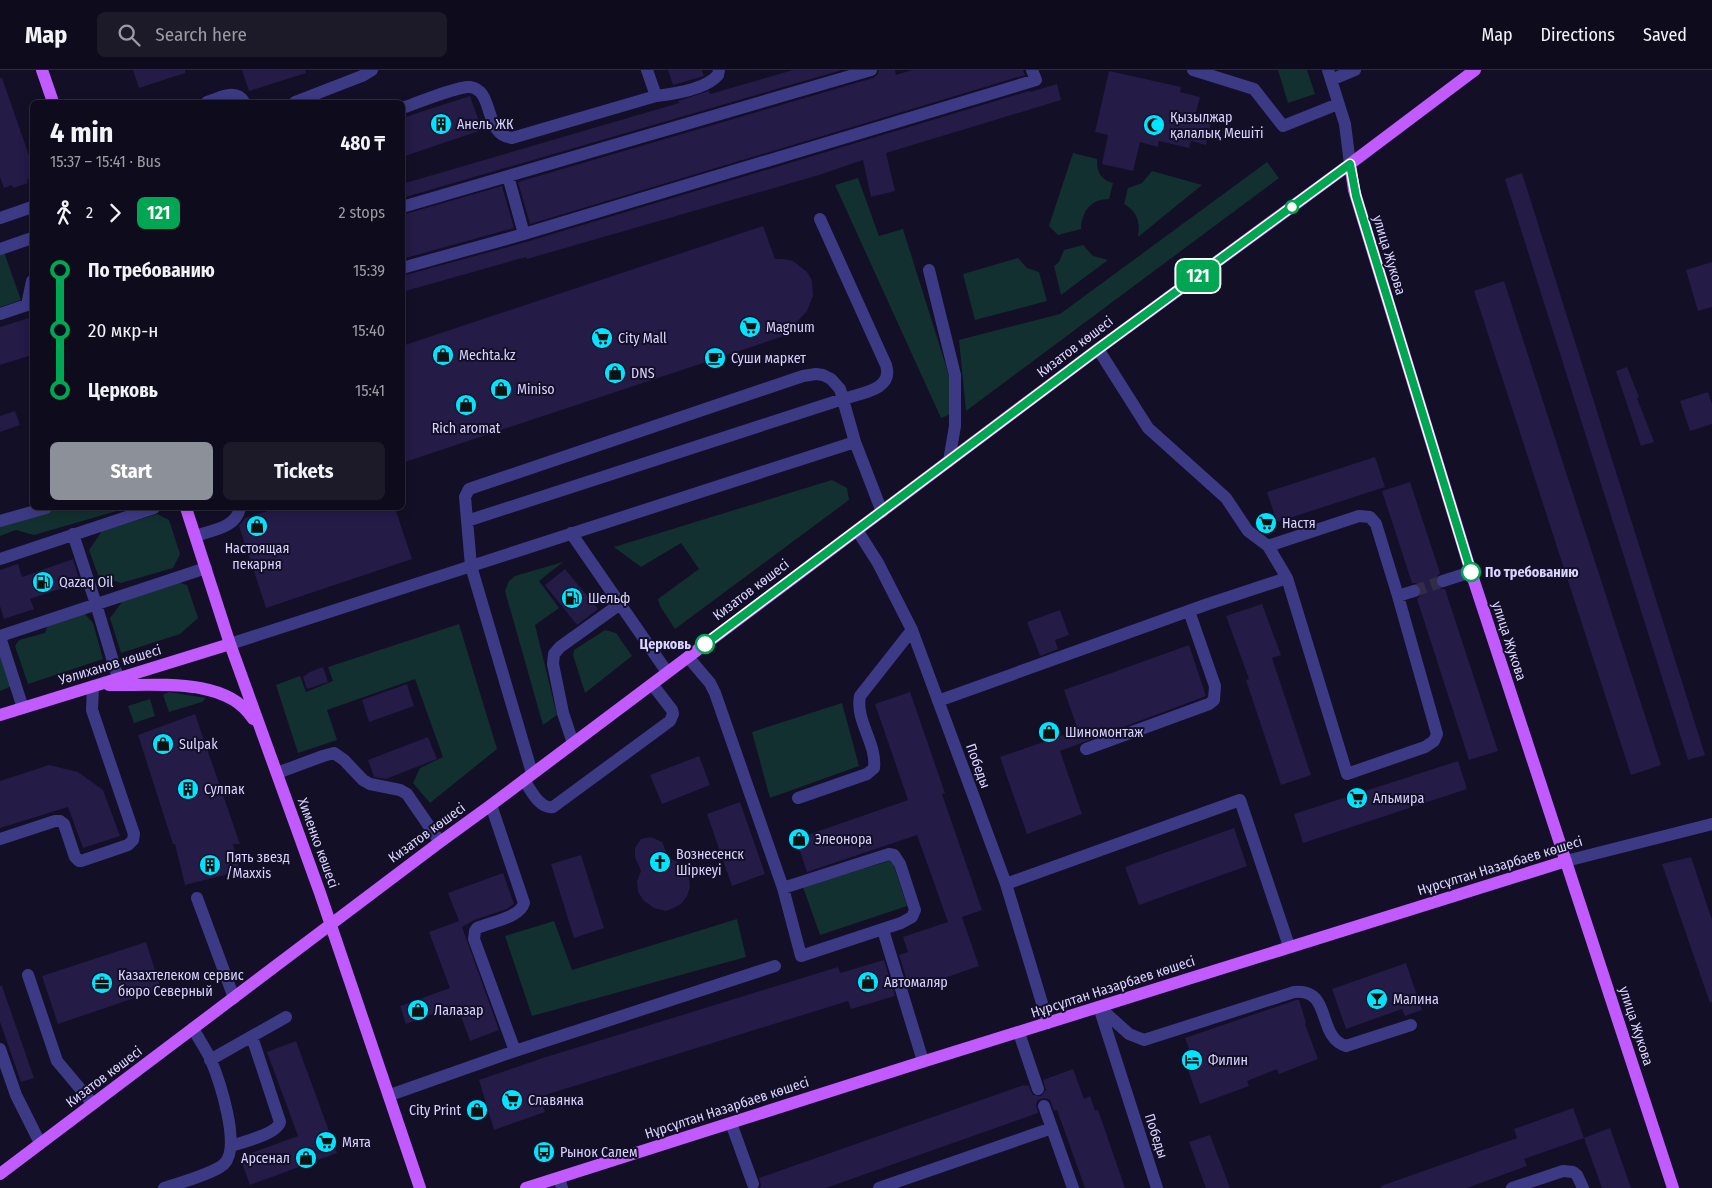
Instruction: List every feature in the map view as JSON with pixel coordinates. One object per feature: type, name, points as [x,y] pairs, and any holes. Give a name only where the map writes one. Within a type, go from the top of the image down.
[{"type":"main road","points":[[42,70],[52,100]]},
{"type":"main road","name":"Кизатов көшесі","points":[[0,1174],[1098,349],[1475,70]]},
{"type":"main road","name":"улица Жукова","points":[[1350,164],[1356,196],[1471,572],[1673,1188]]},
{"type":"main road","name":"Хименко көшесі","points":[[187,510],[230,644],[390,1095],[420,1188]]},
{"type":"main road","name":"Уәлиханов көшесі","points":[[0,715],[230,644]]},
{"type":"main road","points":[[95,686],[180,686],[222,694],[235,700],[246,709],[254,720],[267,747]]},
{"type":"main road","name":"Нұрсұлтан Назарбаев көшесі","points":[[526,1188],[560,1183],[732,1123],[923,1061],[1048,1024],[1289,946],[1566,861]]},
{"type":"street","points":[[300,100],[362,76],[372,70]]},
{"type":"street","points":[[647,70],[656,96]]},
{"type":"street","points":[[405,107],[458,89],[475,88],[485,99],[497,131],[506,137],[512,138],[656,96],[678,93],[711,82],[718,75],[719,70]]},
{"type":"street","points":[[405,206],[871,70]]},
{"type":"street","points":[[405,267],[524,234],[1036,80],[1032,70]]},
{"type":"street","points":[[1193,70],[1254,89],[1283,126],[1338,104]]},
{"type":"street","points":[[1329,75],[1355,70]]},
{"type":"street","name":"улица Жукова","points":[[1329,75],[1345,124],[1350,164]]},
{"type":"street","points":[[214,100],[234,94],[240,96],[243,100]]},
{"type":"street","points":[[508,176],[524,234]]},
{"type":"street","points":[[0,218],[30,208]]},
{"type":"street","points":[[468,521],[843,400],[883,385],[887,379],[888,372],[820,219]]},
{"type":"street","points":[[0,249],[30,239]]},
{"type":"street","points":[[930,270],[955,375],[955,426],[949,461]]},
{"type":"street","points":[[0,314],[29,311],[30,301]]},
{"type":"street","points":[[1098,349],[1148,428],[1226,498],[1248,531],[1268,546],[1288,578],[1347,774],[1425,747],[1434,740],[1437,734],[1376,524],[1370,517],[1359,516],[1268,546]]},
{"type":"street","points":[[652,684],[670,706],[673,714],[670,721],[553,807],[548,808],[540,803],[528,777],[471,566],[466,494],[472,488],[804,376],[816,374],[832,379],[840,389],[854,442],[882,512]]},
{"type":"street","points":[[230,644],[854,442]]},
{"type":"street","points":[[0,521],[39,510]]},
{"type":"street","points":[[0,559],[148,510]]},
{"type":"street","points":[[196,536],[226,526],[234,520],[239,510]]},
{"type":"street","name":"Победы","points":[[857,530],[878,563],[912,630],[1006,884],[1048,1024]]},
{"type":"street","points":[[571,533],[667,672]]},
{"type":"street","points":[[73,534],[118,678]]},
{"type":"street","points":[[23,708],[0,637],[206,568]]},
{"type":"street","points":[[1443,581],[1471,572]]},
{"type":"street","points":[[938,701],[1288,578]]},
{"type":"street","points":[[1398,596],[1414,591]]},
{"type":"street","points":[[573,743],[563,713],[553,664],[554,654],[560,647],[620,604]]},
{"type":"street","points":[[1086,749],[1209,704],[1214,700],[1215,686],[1190,611]]},
{"type":"street","points":[[798,798],[867,774],[874,768],[874,756],[859,708],[860,696],[912,630]]},
{"type":"street","points":[[688,657],[710,683],[715,692],[784,888],[801,956],[883,930],[908,920],[912,917],[914,910],[900,864],[894,855],[885,855],[784,888]]},
{"type":"street","points":[[0,839],[60,821],[64,824],[75,857],[79,861],[128,845],[133,840],[134,834],[92,710],[95,686]]},
{"type":"street","points":[[277,773],[328,754],[339,756],[363,780],[385,788],[400,790],[407,794],[440,842]]},
{"type":"street","points":[[1006,884],[1240,800],[1289,946]]},
{"type":"street","points":[[491,805],[524,903],[522,908],[514,914],[477,928],[474,939],[515,1051]]},
{"type":"street","name":"Нұрсұлтан Назарбаев көшесі","points":[[1566,861],[1712,824]]},
{"type":"street","points":[[197,898],[234,998]]},
{"type":"street","points":[[883,930],[923,1061]]},
{"type":"street","points":[[390,1095],[515,1051],[775,966]]},
{"type":"street","points":[[28,976],[58,1061],[93,1104]]},
{"type":"street","points":[[1099,1007],[1129,1034],[1144,1040],[1301,991],[1312,994],[1317,1000],[1331,1034],[1338,1044],[1346,1046],[1411,1024]]},
{"type":"street","name":"Победы","points":[[1099,1007],[1157,1188]]},
{"type":"street","points":[[210,1060],[286,1017]]},
{"type":"street","points":[[164,1188],[218,1169],[227,1160],[231,1146],[229,1118],[210,1060],[193,1028]]},
{"type":"street","points":[[1019,1033],[1038,1089]]},
{"type":"street","points":[[231,1146],[272,1131],[279,1126],[280,1122],[252,1037]]},
{"type":"street","points":[[0,1048],[16,1096],[40,1143]]},
{"type":"street","points":[[1044,1106],[1073,1188]]},
{"type":"street","points":[[732,1123],[753,1184]]},
{"type":"street","points":[[879,1188],[1052,1128]]},
{"type":"street","points":[[1512,1188],[1568,1170],[1577,1175],[1583,1188]]},
{"type":"green space","points":[[1278,70],[1307,70],[1315,94],[1288,103]]},
{"type":"green space","points":[[1073,153],[1097,159],[1102,177],[1113,183],[1109,199],[1097,201],[1089,207],[1083,217],[1081,229],[1058,235],[1049,226]]},
{"type":"green space","points":[[1267,162],[1279,178],[966,411],[959,340],[1060,314]]},
{"type":"green space","points":[[1152,171],[1202,185],[1138,237],[1139,227],[1137,218],[1132,210],[1124,204],[1128,188],[1142,183]]},
{"type":"green space","points":[[858,178],[879,236],[903,229],[951,382],[951,414],[941,418],[835,185]]},
{"type":"green space","points":[[1083,245],[1093,256],[1108,260],[1061,295],[1054,266],[1059,262],[1064,250]]},
{"type":"green space","points":[[4,252],[21,300],[0,307],[0,254]]},
{"type":"green space","points":[[1018,258],[1027,268],[1039,272],[1047,301],[975,320],[963,274]]},
{"type":"green space","points":[[832,480],[847,488],[849,500],[675,629],[660,606],[658,599],[699,569],[681,543],[641,567],[614,547]]},
{"type":"green space","points":[[53,510],[120,510],[34,535],[16,530],[0,536],[0,525]]},
{"type":"green space","points":[[157,514],[169,520],[180,554],[173,568],[121,583],[98,575],[89,550],[102,531]]},
{"type":"green space","points":[[563,562],[539,581],[559,608],[535,625],[557,715],[543,725],[505,591],[509,581],[515,576]]},
{"type":"green space","points":[[177,582],[187,585],[198,618],[180,634],[121,653],[110,618],[125,598]]},
{"type":"green space","points":[[83,612],[93,623],[103,659],[28,684],[15,646],[19,640],[45,633],[48,624]]},
{"type":"green space","points":[[459,624],[497,749],[430,803],[413,783],[420,768],[443,757],[415,679],[327,710],[337,740],[298,753],[276,685],[300,676],[306,692],[333,681],[328,667]]},
{"type":"green space","points":[[605,630],[616,633],[632,656],[585,693],[573,655],[574,650]]},
{"type":"green space","points":[[0,651],[12,686],[0,691]]},
{"type":"green space","points":[[169,692],[206,698],[202,702],[169,712],[163,695]]},
{"type":"green space","points":[[150,699],[155,716],[134,723],[128,706]]},
{"type":"green space","points":[[842,703],[859,766],[770,798],[752,732]]},
{"type":"green space","points":[[892,860],[907,906],[820,935],[803,887]]},
{"type":"green space","points":[[737,919],[746,957],[532,1016],[505,936],[554,921],[572,970]]},
{"type":"building","points":[[133,70],[185,70],[185,73],[139,88]]},
{"type":"building","points":[[242,70],[305,70],[306,73],[249,91]]},
{"type":"building","points":[[668,70],[702,70],[704,76],[673,85]]},
{"type":"building","points":[[793,70],[842,70],[405,197],[405,183],[679,103],[678,101],[709,91],[710,94]]},
{"type":"building","points":[[879,70],[895,70],[896,75],[912,70],[1023,70],[1025,75],[530,224],[518,182],[873,78]]},
{"type":"building","name":"Қызылжар қалалық Мешіті","points":[[1109,71],[1181,87],[1180,92],[1200,97],[1196,113],[1212,117],[1206,145],[1191,141],[1189,148],[1159,141],[1158,147],[1140,142],[1133,171],[1102,164],[1108,135],[1095,132]]},
{"type":"building","points":[[0,78],[2,78],[30,158],[30,179],[27,180],[28,183],[13,188],[12,185],[4,188],[0,177]]},
{"type":"building","points":[[1057,84],[1061,100],[886,153],[895,191],[871,197],[863,160],[819,175],[527,259],[526,257],[405,291],[405,275],[526,242]]},
{"type":"building","name":"Анель ЖК","points":[[470,96],[482,130],[405,156],[405,117]]},
{"type":"building","points":[[1522,173],[1705,755],[1688,760],[1505,179]]},
{"type":"building","points":[[502,186],[514,228],[405,258],[405,214]]},
{"type":"building","name":"City Mall","points":[[763,226],[775,259],[793,261],[807,272],[812,280],[813,296],[807,311],[796,323],[799,331],[405,462],[405,345]]},
{"type":"building","points":[[1712,262],[1712,307],[1698,311],[1686,270]]},
{"type":"building","points":[[1504,281],[1661,765],[1631,775],[1474,291]]},
{"type":"building","points":[[30,318],[30,356],[0,365],[0,327]]},
{"type":"building","points":[[1627,367],[1654,442],[1641,446],[1616,371]]},
{"type":"building","points":[[1708,392],[1712,404],[1712,424],[1690,431],[1680,401]]},
{"type":"building","points":[[15,411],[20,425],[0,432],[0,416]]},
{"type":"building","points":[[1375,457],[1385,487],[1277,522],[1267,492]]},
{"type":"building","points":[[1410,482],[1440,573],[1435,579],[1435,584],[1441,589],[1445,589],[1498,751],[1469,760],[1417,599],[1422,593],[1422,588],[1416,583],[1412,583],[1382,491]]},
{"type":"building","points":[[271,510],[396,510],[412,559],[266,608],[239,526],[245,518]]},
{"type":"building","points":[[73,559],[80,582],[30,599],[34,609],[4,619],[0,606],[0,570],[18,564],[22,577]]},
{"type":"building","name":"Шельф","points":[[565,569],[598,609],[577,625],[545,585]]},
{"type":"building","points":[[1262,604],[1281,655],[1272,658],[1311,775],[1281,785],[1246,680],[1249,679],[1226,616]]},
{"type":"building","points":[[1060,610],[1069,635],[1055,640],[1058,649],[1040,656],[1027,622]]},
{"type":"building","points":[[1189,645],[1206,696],[1060,751],[1082,814],[1027,834],[1000,757],[1078,730],[1064,690]]},
{"type":"building","points":[[323,667],[328,682],[307,689],[303,677]]},
{"type":"building","points":[[407,684],[414,706],[369,722],[362,700]]},
{"type":"building","points":[[910,692],[945,793],[942,794],[982,910],[962,917],[979,966],[910,990],[899,955],[908,952],[903,937],[948,922],[917,835],[807,872],[796,839],[908,800],[875,704]]},
{"type":"building","name":"Сулпак","points":[[195,714],[240,844],[233,844],[240,871],[185,885],[175,844],[173,844],[138,735]]},
{"type":"building","points":[[428,737],[437,759],[386,779],[374,777],[368,760]]},
{"type":"building","points":[[699,756],[710,785],[662,804],[650,775]]},
{"type":"building","points":[[1458,761],[1467,789],[1303,843],[1294,814]]},
{"type":"building","points":[[49,765],[78,772],[103,790],[120,836],[83,848],[68,807],[0,828],[0,781]]},
{"type":"building","points":[[740,802],[765,874],[732,886],[707,814]]},
{"type":"building","points":[[1234,828],[1247,866],[1139,905],[1125,867]]},
{"type":"building","points":[[651,837],[662,842],[669,858],[680,863],[689,877],[690,887],[687,896],[681,904],[666,911],[654,908],[644,901],[638,892],[637,881],[641,871],[635,857],[635,848],[641,839]]},
{"type":"building","points":[[581,855],[604,928],[574,938],[551,864]]},
{"type":"building","points":[[1691,857],[1712,920],[1712,1002],[1710,1003],[1662,864]]},
{"type":"building","points":[[503,873],[514,904],[507,909],[474,920],[462,927],[499,1030],[470,1041],[457,1005],[406,1024],[400,1006],[450,988],[429,932],[459,921],[448,893]]},
{"type":"building","name":"Казахтелеком сервис бюро Северный","points":[[146,942],[161,989],[58,1024],[42,976]]},
{"type":"building","points":[[884,960],[895,996],[851,1009],[848,1001],[539,1097],[545,1112],[494,1130],[479,1080],[543,1058],[838,967],[840,973]]},
{"type":"building","name":"Малина","points":[[1406,963],[1422,1010],[1405,1016],[1402,1009],[1346,1029],[1332,989]]},
{"type":"building","points":[[0,986],[2,986],[34,1078],[21,1082],[0,1022]]},
{"type":"building","points":[[1299,1000],[1305,1024],[1318,1059],[1279,1074],[1277,1069],[1247,1081],[1249,1086],[1200,1104],[1188,1070],[1192,1069],[1189,1060],[1193,1059],[1185,1038]]},
{"type":"building","points":[[296,1041],[337,1153],[250,1185],[240,1157],[298,1136],[267,1052]]},
{"type":"building","points":[[1073,1069],[1084,1099],[1090,1096],[1095,1111],[1098,1110],[1125,1188],[1085,1188],[1057,1110],[1054,1111],[1050,1100],[1045,1098],[1038,1100],[1036,1104],[1038,1113],[826,1188],[760,1188],[759,1178],[1024,1085],[1028,1085],[1033,1095],[1041,1096],[1046,1090],[1043,1080]]},
{"type":"building","points":[[1573,1108],[1584,1138],[1524,1159],[1527,1166],[1467,1188],[1381,1188],[1381,1186],[1517,1138],[1514,1129]]},
{"type":"building","points":[[1610,1128],[1631,1188],[1602,1188],[1584,1138]]},
{"type":"building","points":[[1210,1135],[1230,1188],[1206,1188],[1189,1142]]},
{"type":"tunnel","points":[[1414,591],[1443,581]]},
{"type":"bus line","name":"121","points":[[705,644],[1098,349],[1350,164],[1354,190],[1471,572]]},
{"type":"place","name":"Анель ЖК","points":[[441,124]]},
{"type":"place","name":"Қызылжар қалалық Мешіті","points":[[1154,125]]},
{"type":"place","name":"Magnum","points":[[750,327]]},
{"type":"place","name":"City Mall","points":[[602,338]]},
{"type":"place","name":"Mechta.kz","points":[[443,355]]},
{"type":"place","name":"Суши маркет","points":[[715,358]]},
{"type":"place","name":"DNS","points":[[615,373]]},
{"type":"place","name":"Miniso","points":[[501,389]]},
{"type":"place","name":"Rich aromat","points":[[466,405]]},
{"type":"place","name":"Настя","points":[[1266,523]]},
{"type":"place","name":"Настоящая пекарня","points":[[257,526]]},
{"type":"place","name":"По требованию","points":[[1471,572]]},
{"type":"place","name":"Qazaq Oil","points":[[43,582]]},
{"type":"place","name":"Шельф","points":[[572,598]]},
{"type":"place","name":"Церковь","points":[[705,644]]},
{"type":"place","name":"Шиномонтаж","points":[[1049,732]]},
{"type":"place","name":"Sulpak","points":[[163,744]]},
{"type":"place","name":"Сулпак","points":[[188,789]]},
{"type":"place","name":"Альмира","points":[[1357,798]]},
{"type":"place","name":"Элеонора","points":[[799,839]]},
{"type":"place","name":"Вознесенск Шіркеуі","points":[[660,862]]},
{"type":"place","name":"Пять звезд /Maxxis","points":[[210,865]]},
{"type":"place","name":"Автомаляр","points":[[868,982]]},
{"type":"place","name":"Казахтелеком сервис бюро Северный","points":[[102,983]]},
{"type":"place","name":"Малина","points":[[1377,999]]},
{"type":"place","name":"Лалазар","points":[[418,1010]]},
{"type":"place","name":"Филин","points":[[1192,1060]]},
{"type":"place","name":"Славянка","points":[[512,1100]]},
{"type":"place","name":"City Print","points":[[477,1110]]},
{"type":"place","name":"Мята","points":[[326,1142]]},
{"type":"place","name":"Рынок Салем","points":[[544,1152]]},
{"type":"place","name":"Арсенал","points":[[306,1158]]}]
